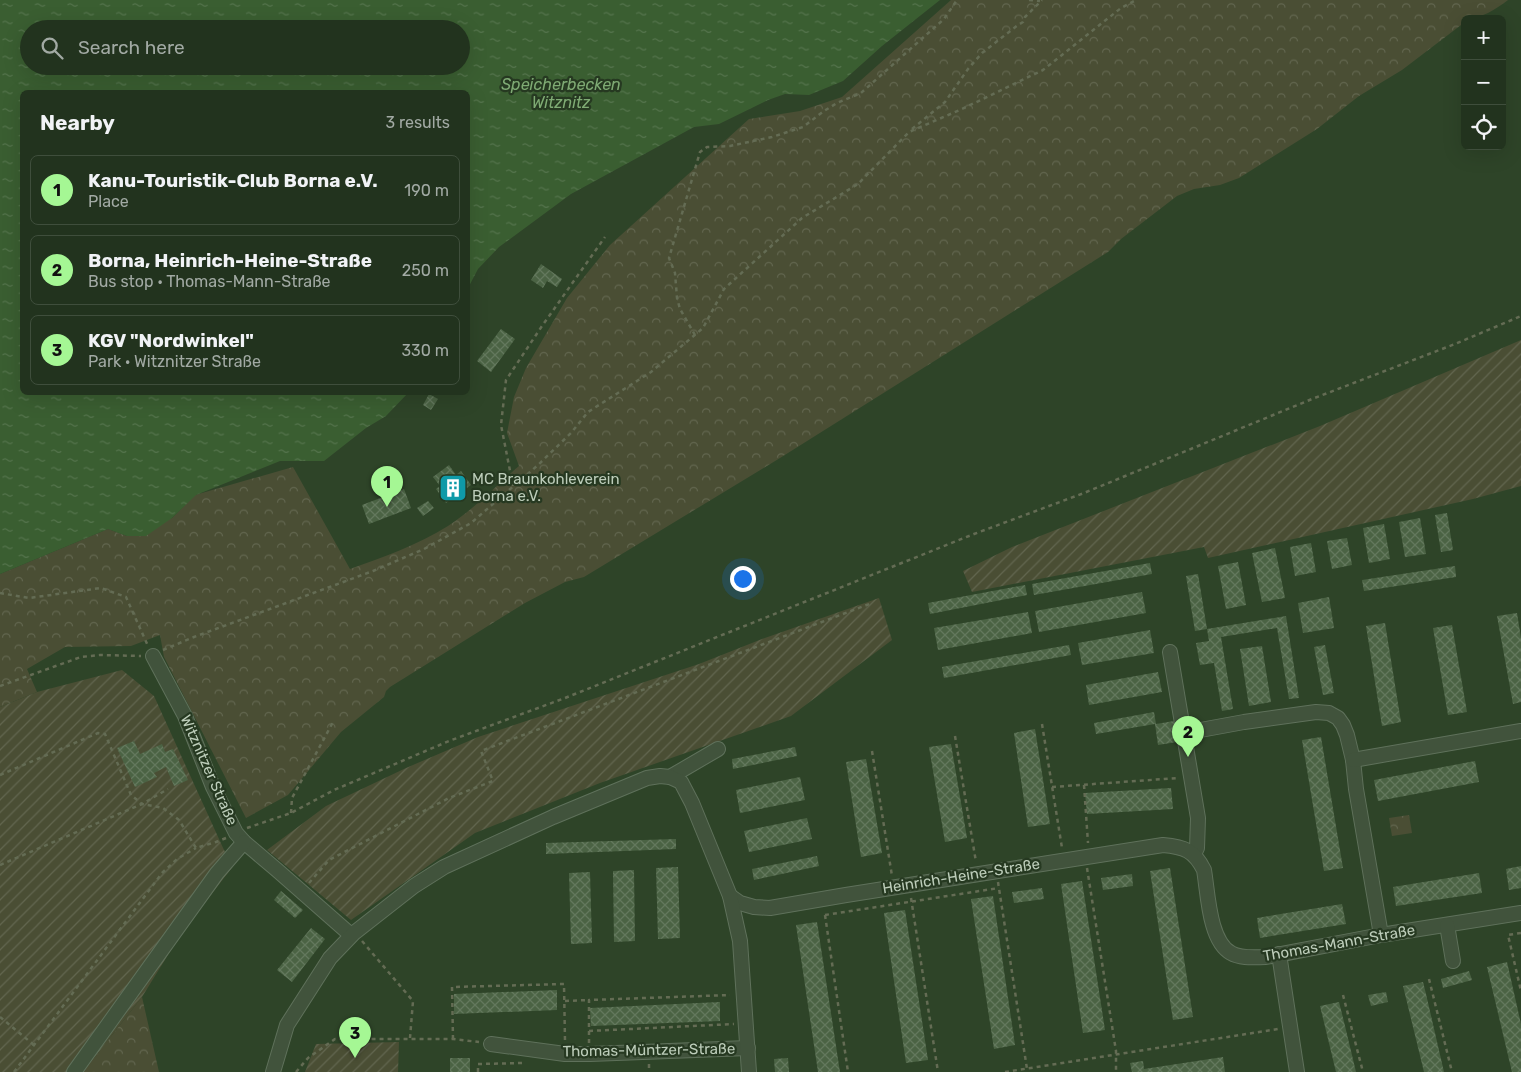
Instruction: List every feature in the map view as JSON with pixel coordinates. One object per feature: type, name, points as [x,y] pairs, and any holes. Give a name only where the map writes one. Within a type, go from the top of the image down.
[{"type":"street","points":[[1170,652],[1198,818],[1197,848],[1194,854]]},
{"type":"street","name":"Witznitzer Straße","points":[[152,656],[186,716],[213,787],[240,838],[352,934]]},
{"type":"street","points":[[1184,733],[1316,712],[1329,713],[1338,718],[1347,736],[1353,760],[1356,789],[1381,936]]},
{"type":"street","points":[[1353,760],[1521,731]]},
{"type":"street","points":[[670,777],[718,750]]},
{"type":"street","points":[[273,1072],[287,1025],[330,958],[352,934],[414,886],[444,867],[553,817],[647,778],[670,777],[681,782],[692,803],[730,896]]},
{"type":"street","points":[[74,1072],[240,838]]},
{"type":"street","name":"Heinrich-Heine-Straße","points":[[730,896],[740,903],[754,907],[770,908],[1163,845],[1185,848],[1194,854]]},
{"type":"street","name":"Thomas-Mann-Straße","points":[[1194,854],[1204,870],[1214,931],[1221,944],[1232,954],[1266,957],[1521,912]]},
{"type":"street","name":"Thomas-Müntzer-Straße","points":[[730,896],[740,941],[750,1072]]},
{"type":"street","points":[[1447,924],[1453,961]]},
{"type":"street","points":[[1279,954],[1297,1072]]},
{"type":"street","name":"Thomas-Müntzer-Straße","points":[[491,1044],[565,1054],[748,1048]]},
{"type":"path","points":[[695,335],[680,309],[675,273],[669,258],[700,152],[707,148],[730,146],[772,137],[804,127],[830,107],[861,93],[944,19],[957,0]]},
{"type":"path","points":[[1029,0],[1042,1]]},
{"type":"path","points":[[909,132],[1043,70],[1122,8],[1136,0]]},
{"type":"path","points":[[0,686],[81,657],[100,655],[152,656],[171,646],[373,571],[424,549],[471,523],[572,433],[588,412],[651,372],[703,328],[724,289],[802,218],[858,184],[909,132],[946,102],[968,69],[982,53],[1023,22],[1024,17],[1042,1]]},
{"type":"path","points":[[513,486],[501,425],[506,380],[605,237]]},
{"type":"path","points":[[14,1072],[162,873],[177,859],[196,848],[240,838],[258,824],[290,813],[334,790],[449,741],[565,698],[974,534],[1084,493],[1312,399],[1455,344],[1521,316]]},
{"type":"path","points":[[0,593],[29,598],[101,588],[126,597],[152,656]]},
{"type":"path","points":[[302,891],[328,860],[449,798],[493,781],[482,751],[872,603]]},
{"type":"path","points":[[290,813],[292,798],[333,722]]},
{"type":"path","points":[[1042,724],[1064,860]]},
{"type":"path","points":[[0,775],[98,733],[105,734],[131,795],[142,804],[163,808],[179,820],[196,848]]},
{"type":"path","points":[[956,736],[978,874]]},
{"type":"path","points":[[872,751],[894,887]]},
{"type":"path","points":[[1052,787],[1191,777]]},
{"type":"path","points":[[1084,785],[1087,857],[1116,1051],[1116,1072]]},
{"type":"path","points":[[0,865],[142,804],[168,789]]},
{"type":"path","points":[[996,871],[1027,1069]]},
{"type":"path","points":[[909,885],[938,1072]]},
{"type":"path","points":[[825,915],[999,888]]},
{"type":"path","points":[[822,899],[848,1072]]},
{"type":"path","points":[[1521,933],[1508,935],[1521,991]]},
{"type":"path","points":[[352,934],[364,944],[413,1001],[410,1038]]},
{"type":"path","points":[[1429,979],[1452,1072]]},
{"type":"path","points":[[453,1039],[452,987],[564,984],[565,1054]]},
{"type":"path","points":[[565,1001],[736,995]]},
{"type":"path","points":[[1343,995],[1363,1072]]},
{"type":"path","points":[[589,1000],[590,1054]]},
{"type":"path","points":[[0,1017],[34,1045]]},
{"type":"path","points":[[589,1031],[738,1024]]},
{"type":"path","points":[[1005,1072],[1290,1027]]},
{"type":"path","points":[[296,1072],[308,1058],[335,1039],[453,1039],[491,1044]]},
{"type":"green space","points":[[951,0],[1508,0],[1482,15],[1461,15],[1461,25],[1402,70],[1359,96],[1317,129],[1239,178],[1220,185],[1194,189],[1177,196],[1121,239],[1108,252],[780,458],[584,577],[565,582],[525,603],[390,687],[384,697],[341,732],[288,795],[246,818],[164,657],[160,635],[131,646],[65,647],[27,669],[37,692],[0,707],[0,574],[108,529],[127,536],[172,518],[195,495],[293,467],[350,569],[413,545],[437,533],[458,519],[519,466],[507,433],[514,397],[526,368],[567,298],[610,245],[749,119],[800,111],[842,97]]},
{"type":"green space","points":[[1521,340],[1521,486],[1473,499],[1208,558],[1204,547],[972,592],[963,571],[1012,547],[1320,426]]},
{"type":"green space","points":[[879,598],[892,640],[791,716],[600,783],[475,833],[351,920],[267,850],[326,806],[406,768],[478,737],[699,664],[762,639]]},
{"type":"green space","points":[[122,670],[154,696],[224,850],[234,865],[182,932],[142,997],[83,1072],[0,1072],[0,707],[37,692]]},
{"type":"green space","points":[[1409,815],[1412,833],[1392,836],[1389,818]]},
{"type":"green space","points":[[142,997],[159,1072],[83,1072]]},
{"type":"green space","points":[[399,1042],[398,1072],[305,1072],[316,1044]]},
{"type":"water","name":"Speicherbecken Witznitz","points":[[0,0],[940,0],[882,46],[843,81],[809,95],[785,94],[768,100],[719,124],[694,127],[571,194],[499,247],[478,269],[470,284],[470,90],[20,90],[20,395],[406,395],[386,416],[366,428],[324,461],[280,461],[196,495],[172,518],[146,536],[127,536],[108,529],[0,574]]},
{"type":"building","points":[[541,264],[562,279],[557,287],[547,281],[543,288],[531,280]]},
{"type":"building","points":[[501,329],[515,339],[491,372],[477,361]]},
{"type":"building","points":[[428,395],[438,399],[431,410],[423,405]]},
{"type":"building","name":"MC Braunkohleverein Borna e.V.","points":[[449,465],[456,475],[461,471],[471,485],[446,503],[436,489],[440,486],[433,477]]},
{"type":"building","points":[[404,489],[411,508],[369,524],[362,505]]},
{"type":"building","points":[[428,501],[434,508],[423,516],[417,508]]},
{"type":"building","points":[[1447,513],[1453,550],[1441,552],[1435,515]]},
{"type":"building","points":[[1420,518],[1426,554],[1405,557],[1399,522]]},
{"type":"building","points":[[1384,524],[1390,559],[1369,563],[1363,528]]},
{"type":"building","points":[[1347,538],[1352,565],[1332,569],[1327,541]]},
{"type":"building","points":[[1311,543],[1316,572],[1295,576],[1290,547]]},
{"type":"building","points":[[1275,548],[1285,598],[1262,602],[1252,553]]},
{"type":"building","points":[[1238,562],[1246,605],[1226,609],[1218,566]]},
{"type":"building","points":[[1150,563],[1152,574],[1034,595],[1032,584]]},
{"type":"building","points":[[1455,566],[1456,577],[1364,591],[1362,580]]},
{"type":"building","points":[[1198,574],[1207,629],[1195,631],[1186,576]]},
{"type":"building","points":[[1025,585],[1027,595],[930,614],[928,603]]},
{"type":"building","points":[[1142,592],[1146,613],[1039,632],[1035,611]]},
{"type":"building","points":[[1329,597],[1334,628],[1303,633],[1298,603]]},
{"type":"building","points":[[1028,612],[1032,633],[938,650],[934,628]]},
{"type":"building","points":[[1517,613],[1521,638],[1521,702],[1513,704],[1497,616]]},
{"type":"building","points":[[1286,616],[1299,698],[1289,699],[1277,628],[1221,637],[1233,709],[1222,711],[1214,663],[1200,665],[1196,643],[1209,641],[1207,629]]},
{"type":"building","points":[[1385,623],[1401,722],[1382,726],[1366,626]]},
{"type":"building","points":[[1452,625],[1467,712],[1448,715],[1433,628]]},
{"type":"building","points":[[1150,630],[1154,653],[1082,665],[1078,643]]},
{"type":"building","points":[[1069,645],[1071,655],[944,678],[942,667]]},
{"type":"building","points":[[1325,645],[1334,693],[1323,695],[1314,647]]},
{"type":"building","points":[[1262,646],[1271,702],[1249,706],[1240,649]]},
{"type":"building","points":[[1158,672],[1162,692],[1089,705],[1086,685]]},
{"type":"building","points":[[1154,712],[1156,724],[1174,721],[1177,742],[1158,745],[1155,724],[1096,734],[1094,723]]},
{"type":"building","points":[[1035,729],[1050,824],[1028,827],[1014,733]]},
{"type":"building","points":[[1321,737],[1343,868],[1324,871],[1302,740]]},
{"type":"building","points":[[134,741],[140,754],[162,744],[165,752],[173,749],[188,780],[174,786],[166,767],[154,773],[157,777],[135,787],[117,748]]},
{"type":"building","points":[[951,744],[967,838],[945,842],[929,747]]},
{"type":"building","points":[[795,747],[797,756],[733,769],[732,759]]},
{"type":"building","points":[[866,759],[882,853],[861,857],[846,762]]},
{"type":"building","points":[[1475,761],[1479,782],[1378,801],[1374,780]]},
{"type":"building","points":[[800,777],[805,800],[740,813],[736,790]]},
{"type":"building","points":[[1171,788],[1173,809],[1087,814],[1085,793]]},
{"type":"building","points":[[807,818],[812,839],[749,852],[744,831]]},
{"type":"building","points":[[676,839],[676,849],[546,854],[546,843]]},
{"type":"building","points":[[817,856],[819,866],[754,880],[752,869]]},
{"type":"building","points":[[1521,866],[1521,888],[1509,890],[1506,869]]},
{"type":"building","points":[[678,867],[680,938],[658,939],[656,868]]},
{"type":"building","points":[[1170,868],[1193,1017],[1173,1020],[1150,871]]},
{"type":"building","points":[[634,870],[635,941],[614,942],[613,871]]},
{"type":"building","points":[[590,872],[592,943],[571,944],[569,873]]},
{"type":"building","points":[[1479,873],[1482,893],[1396,906],[1393,887]]},
{"type":"building","points":[[1132,874],[1133,886],[1103,890],[1101,878]]},
{"type":"building","points":[[1082,881],[1105,1030],[1083,1033],[1061,884]]},
{"type":"building","points":[[1042,888],[1044,899],[1014,903],[1012,892]]},
{"type":"building","points":[[281,891],[303,910],[295,918],[274,900]]},
{"type":"building","points":[[993,896],[1015,1045],[994,1049],[971,899]]},
{"type":"building","points":[[1342,904],[1346,924],[1260,938],[1257,918]]},
{"type":"building","points":[[905,910],[928,1060],[906,1063],[884,913]]},
{"type":"building","points":[[817,922],[840,1072],[818,1072],[796,925]]},
{"type":"building","points":[[311,928],[325,939],[292,982],[277,970]]},
{"type":"building","points":[[1507,962],[1521,1024],[1521,1072],[1512,1072],[1487,967]]},
{"type":"building","points":[[1469,971],[1472,980],[1443,988],[1441,979]]},
{"type":"building","points":[[1423,982],[1444,1072],[1424,1072],[1403,986]]},
{"type":"building","points":[[557,990],[557,1010],[454,1014],[454,994]]},
{"type":"building","points":[[1386,992],[1388,1002],[1371,1006],[1368,995]]},
{"type":"building","points":[[720,1002],[720,1021],[591,1026],[590,1008]]},
{"type":"building","points":[[1339,1002],[1356,1072],[1336,1072],[1320,1006]]},
{"type":"building","points":[[1223,1057],[1225,1072],[1132,1072],[1130,1063],[1143,1061],[1144,1069]]},
{"type":"building","points":[[450,1058],[470,1058],[470,1072],[450,1072]]},
{"type":"building","points":[[788,1058],[789,1072],[775,1072],[774,1059]]},
{"type":"place","name":"MC Braunkohleverein Borna e.V.","points":[[453,488]]},
{"type":"place","name":"Kanu-Touristik-Club Borna e.V.","points":[[387,507]]},
{"type":"place","name":"Borna, Heinrich-Heine-Straße","points":[[1188,757]]},
{"type":"place","name":"KGV \"Nordwinkel\"","points":[[355,1058]]}]
